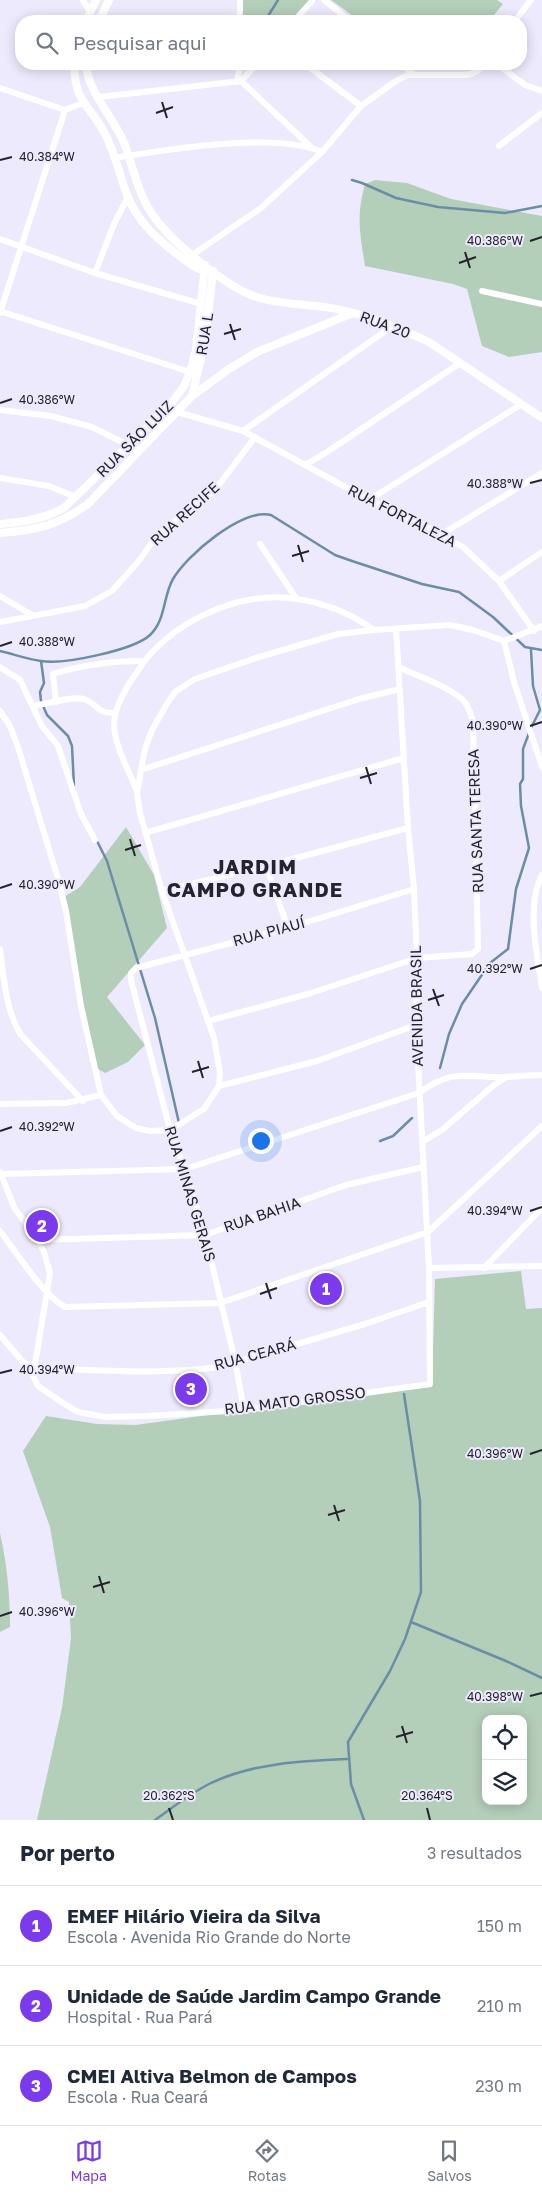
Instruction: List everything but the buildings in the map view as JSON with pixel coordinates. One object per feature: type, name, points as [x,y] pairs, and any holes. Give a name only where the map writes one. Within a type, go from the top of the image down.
[{"type":"street","points":[[83,0],[90,15]]},
{"type":"street","points":[[89,15],[96,0]]},
{"type":"street","points":[[103,15],[109,0]]},
{"type":"street","points":[[240,0],[240,15]]},
{"type":"street","points":[[299,15],[313,0]]},
{"type":"street","points":[[324,0],[343,15]]},
{"type":"street","points":[[520,15],[531,0]]},
{"type":"street","name":"RUA 20","points":[[74,70],[76,89],[83,103],[104,131],[128,197],[139,218],[149,230],[180,256],[213,271],[243,292],[259,298],[326,307],[353,313],[429,342],[542,418]]},
{"type":"street","name":"RUA 20","points":[[87,70],[89,81],[120,134],[141,194],[154,218],[205,268]]},
{"type":"street","points":[[239,82],[240,70]]},
{"type":"street","points":[[99,97],[239,82],[251,70]]},
{"type":"street","points":[[313,70],[362,106]]},
{"type":"street","points":[[409,70],[415,75]]},
{"type":"street","points":[[192,255],[261,208],[322,152],[362,106],[402,77],[415,75],[468,75],[478,70]]},
{"type":"street","points":[[505,70],[525,85],[542,92]]},
{"type":"street","points":[[239,82],[312,147],[322,152]]},
{"type":"street","points":[[0,88],[65,110],[83,103]]},
{"type":"street","points":[[65,110],[0,312],[190,372]]},
{"type":"street","points":[[500,146],[542,113]]},
{"type":"street","points":[[114,158],[230,144],[274,143],[312,147]]},
{"type":"street","points":[[95,273],[114,224],[128,197]]},
{"type":"street","points":[[0,239],[95,273],[202,304]]},
{"type":"street","name":"RUA SÃO LUIZ","points":[[0,524],[30,521],[51,515],[76,497],[170,405],[184,386],[196,350],[205,268]]},
{"type":"street","name":"RUA L","points":[[192,396],[205,341],[213,271]]},
{"type":"street","points":[[482,292],[542,304]]},
{"type":"street","name":"RUA SÃO LUIZ","points":[[0,533],[45,528],[72,515],[88,504],[192,396],[229,369],[257,352],[353,313]]},
{"type":"street","points":[[243,430],[391,326]]},
{"type":"street","points":[[305,465],[460,364]]},
{"type":"street","points":[[369,500],[520,405]]},
{"type":"street","points":[[0,410],[50,416],[73,421],[92,427],[140,451]]},
{"type":"street","name":"RUA SÃO LUIZ","points":[[177,412],[243,430]]},
{"type":"street","name":"RUA FORTALEZA","points":[[243,430],[369,500],[442,534],[463,547],[499,581],[534,631]]},
{"type":"street","name":"RUA RECIFE","points":[[0,622],[84,606],[112,591],[138,562],[158,535],[215,490],[255,437]]},
{"type":"street","points":[[442,534],[542,473]]},
{"type":"street","points":[[0,478],[49,486],[76,497]]},
{"type":"street","points":[[260,544],[296,598]]},
{"type":"street","points":[[499,581],[542,552]]},
{"type":"street","points":[[0,596],[32,615]]},
{"type":"street","points":[[0,711],[10,726],[18,747],[59,882],[66,911],[81,1006],[101,1095],[117,1116],[136,1128],[150,1131],[170,1130],[204,1109],[219,1086],[220,1072],[208,1021],[162,891],[145,833],[137,792],[116,739],[115,713],[143,661],[154,648],[176,630],[205,614],[248,600],[296,598],[344,613],[374,630]]},
{"type":"street","points":[[137,792],[145,749],[160,715],[175,692],[195,679],[259,657],[338,634],[450,625],[468,628],[504,641],[534,631],[542,626]]},
{"type":"street","name":"AVENIDA BRASIL","points":[[396,629],[408,828],[414,889],[417,958],[416,1025],[430,1268],[430,1384]]},
{"type":"street","points":[[504,641],[514,682],[542,767]]},
{"type":"street","points":[[56,702],[53,674],[75,667],[125,661],[143,661]]},
{"type":"street","points":[[0,667],[20,680],[42,726],[58,746],[80,814],[95,840]]},
{"type":"street","name":"RUA SANTA TERESA","points":[[398,667],[455,694],[467,706],[473,722],[480,944],[478,949],[472,954],[417,958]]},
{"type":"street","points":[[141,770],[359,699],[400,689]]},
{"type":"street","points":[[33,706],[81,699],[92,704],[102,712],[115,713]]},
{"type":"street","points":[[145,833],[404,758]]},
{"type":"street","points":[[162,891],[266,866],[408,828]]},
{"type":"street","points":[[266,866],[288,928]]},
{"type":"street","points":[[542,875],[535,890],[534,901],[542,988]]},
{"type":"street","name":"RUA PIAUÍ","points":[[131,980],[132,970],[136,968],[288,928],[414,889]]},
{"type":"street","points":[[0,949],[8,1004],[13,1023],[21,1035],[83,1101]]},
{"type":"street","points":[[208,1021],[308,994],[417,958]]},
{"type":"street","name":"RUA MINAS GERAIS","points":[[131,980],[170,1130],[185,1169],[204,1235],[244,1410]]},
{"type":"street","points":[[219,1086],[317,1061],[416,1025]]},
{"type":"street","points":[[0,1334],[23,1362],[34,1368],[50,1273],[48,1263],[38,1240],[15,1209],[0,1173],[185,1169],[419,1093],[435,1081],[455,1075],[508,1077],[542,1074]]},
{"type":"street","points":[[422,1142],[442,1130],[494,1085],[508,1077]]},
{"type":"street","points":[[0,1104],[50,1104],[83,1101],[101,1095]]},
{"type":"street","points":[[0,1231],[48,1293],[65,1307],[220,1303],[428,1232],[542,1126]]},
{"type":"street","name":"RUA BAHIA","points":[[38,1240],[204,1235],[346,1185],[424,1167]]},
{"type":"street","points":[[484,1268],[542,1208]]},
{"type":"street","points":[[430,1268],[542,1266]]},
{"type":"street","name":"RUA CEARÁ","points":[[34,1368],[133,1372],[196,1370],[219,1367],[234,1361],[365,1324],[429,1302]]},
{"type":"street","name":"RUA MATO GROSSO","points":[[34,1368],[33,1376],[38,1386],[50,1396],[78,1412],[105,1417],[244,1410],[430,1384]]},
{"type":"green space","points":[[242,0],[317,0],[303,15],[243,15]]},
{"type":"green space","points":[[331,0],[497,0],[503,4],[494,15],[352,15]]},
{"type":"green space","points":[[375,180],[407,183],[451,199],[542,216],[542,352],[509,357],[482,346],[467,289],[453,284],[365,266],[360,234],[360,206],[365,184]]},
{"type":"green space","points":[[126,827],[154,875],[167,928],[107,997],[145,1045],[128,1062],[105,1073],[98,1069],[86,1021],[64,897],[80,887]]},
{"type":"green space","points":[[521,1271],[526,1309],[542,1308],[542,1820],[37,1820],[62,1708],[71,1638],[69,1602],[62,1598],[50,1527],[23,1451],[46,1416],[97,1424],[135,1425],[348,1396],[432,1387],[435,1279]]},
{"type":"green space","points":[[0,1533],[8,1580],[10,1627],[0,1632]]},
{"type":"waterway","points":[[269,15],[278,0]]},
{"type":"waterway","points":[[352,180],[396,198],[438,207],[505,213],[542,206]]},
{"type":"waterway","points":[[0,651],[25,658],[51,662],[98,655],[142,641],[155,629],[162,615],[167,593],[173,579],[190,558],[216,535],[245,519],[259,515],[271,515],[335,555],[422,584],[459,592],[493,617],[525,647],[542,650]]},
{"type":"waterway","points":[[531,650],[533,686],[540,710],[531,728]]},
{"type":"waterway","points":[[41,661],[44,683],[40,692],[41,701],[47,715],[68,736],[72,746],[74,786]]},
{"type":"waterway","points":[[440,1068],[449,1034],[462,1004],[490,963],[508,949],[516,889],[529,848],[521,806],[520,784],[523,779],[523,749],[529,733]]},
{"type":"waterway","points":[[96,839],[107,861],[155,1018],[179,1123]]},
{"type":"waterway","points":[[380,1141],[393,1136],[412,1118]]},
{"type":"waterway","points":[[364,1820],[351,1784],[348,1742],[390,1671],[405,1639],[421,1592],[420,1501],[404,1394]]},
{"type":"waterway","points":[[411,1622],[542,1678]]},
{"type":"waterway","points":[[155,1820],[202,1788],[225,1777],[277,1764],[348,1759]]},
{"type":"place","name":"Unidade de Saúde Jardim Campo Grande","points":[[42,1226]]},
{"type":"place","name":"EMEF Hilário Vieira da Silva","points":[[326,1289]]},
{"type":"place","name":"CMEI Altiva Belmon de Campos","points":[[191,1389]]},
{"type":"district","name":"JARDIM CAMPO GRANDE","points":[[255,878]]}]
